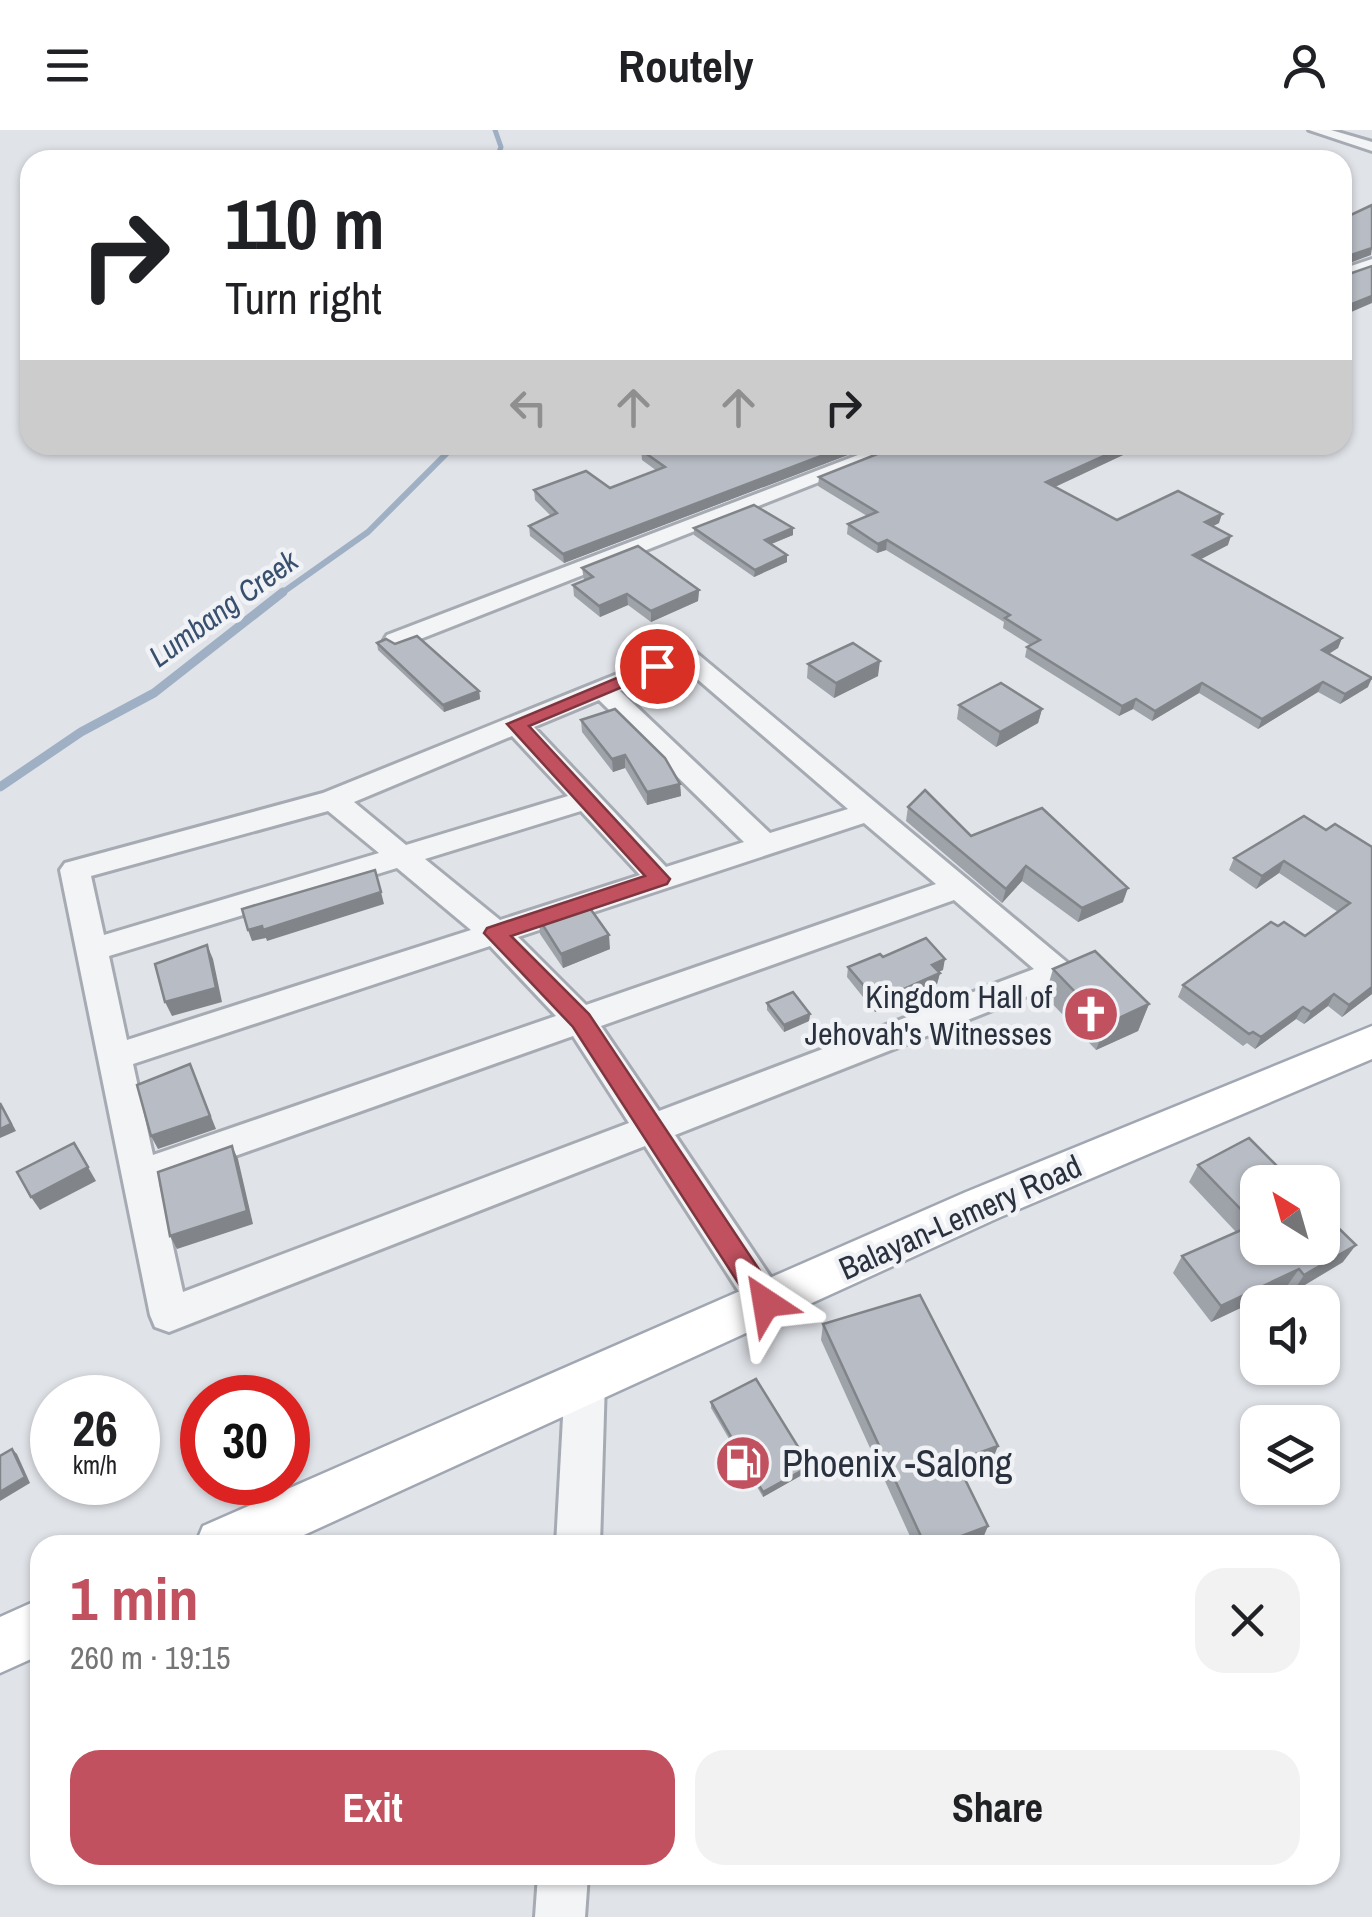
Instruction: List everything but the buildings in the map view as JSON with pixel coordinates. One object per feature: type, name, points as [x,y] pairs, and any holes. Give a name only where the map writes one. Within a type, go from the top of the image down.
[{"type":"main road","name":"Balayan-Lemery Road","points":[[244,1535],[982,1205],[1372,1042]]},
{"type":"main road","points":[[0,1645],[30,1632]]},
{"type":"street","points":[[1316,130],[1372,148]]},
{"type":"street","points":[[396,640],[877,455]]},
{"type":"street","points":[[684,655],[1058,972],[170,1316],[75,870],[333,800],[516,724],[684,655]]},
{"type":"street","points":[[603,689],[765,845]]},
{"type":"street","points":[[516,724],[660,879]]},
{"type":"street","points":[[333,800],[495,933],[581,1020],[766,1303]]},
{"type":"street","points":[[92,950],[584,800]]},
{"type":"street","points":[[114,1058],[870,811]]},
{"type":"street","points":[[139,1175],[960,888]]},
{"type":"street","points":[[578,1535],[586,1381]]},
{"type":"street","points":[[560,1917],[562,1885]]},
{"type":"waterway","name":"Lumbang Creek","points":[[495,130],[500,150]]},
{"type":"waterway","name":"Lumbang Creek","points":[[281,594],[368,532],[445,455]]},
{"type":"waterway","name":"Lumbang Creek","points":[[0,787],[81,732],[154,693],[281,594]]},
{"type":"place","name":"Kingdom Hall of Jehovah's Witnesses","points":[[1091,1014]]},
{"type":"place","name":"Phoenix -Salong","points":[[743,1463]]},
{"type":"route","points":[[657,666],[516,724],[660,879],[495,933],[581,1020],[766,1303]]}]
